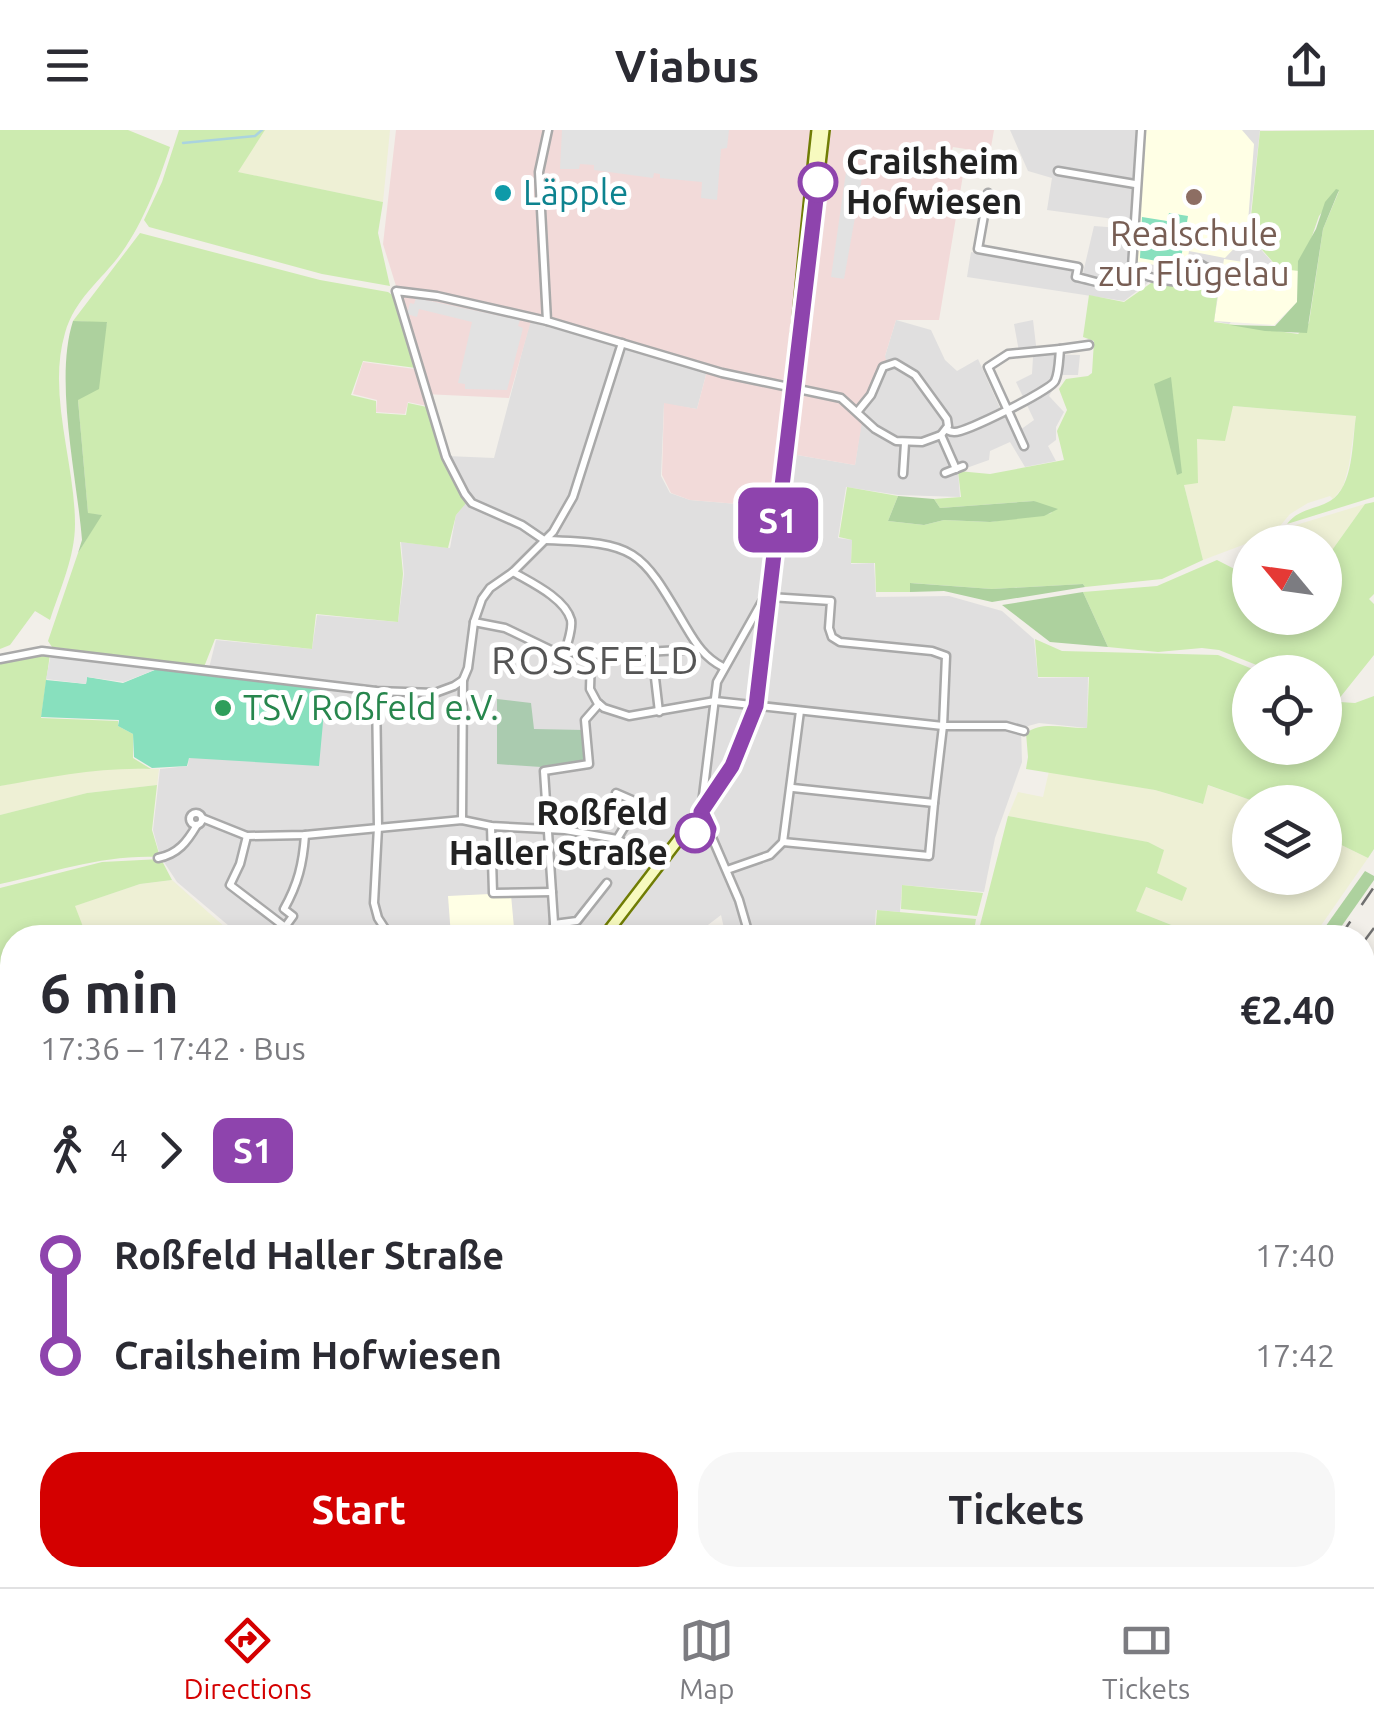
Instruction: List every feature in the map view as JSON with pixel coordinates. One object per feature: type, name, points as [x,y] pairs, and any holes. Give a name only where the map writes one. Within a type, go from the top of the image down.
[{"type":"main road","points":[[613,925],[723,781],[748,732],[756,706],[798,391],[799,329],[806,293],[821,130]]},
{"type":"street","points":[[546,322],[540,172],[548,130]]},
{"type":"street","points":[[1136,273],[1132,264],[1141,130]]},
{"type":"street","points":[[1058,170],[1136,184]]},
{"type":"street","points":[[988,193],[978,249],[1078,266],[1076,277],[1119,286],[1136,273]]},
{"type":"street","points":[[1136,273],[1188,282]]},
{"type":"street","points":[[723,667],[700,649],[667,592],[639,557],[610,545],[544,540],[522,525],[485,510],[464,494],[446,457],[396,291],[437,296],[546,322],[722,374],[841,398],[882,434],[905,443],[959,432],[1049,388],[1057,379],[1060,349]]},
{"type":"street","points":[[462,820],[463,680],[474,622],[490,588],[553,532],[573,497],[622,343]]},
{"type":"street","points":[[1024,446],[988,366],[1008,354],[1090,345]]},
{"type":"street","points":[[858,411],[868,401],[884,367],[895,363],[916,374],[947,419],[944,432],[959,467],[945,473]]},
{"type":"street","points":[[903,474],[905,443]]},
{"type":"street","points":[[512,572],[546,593],[568,614],[572,622],[565,653]]},
{"type":"street","points":[[746,925],[701,812],[714,702],[723,667],[763,600],[770,597],[832,601],[829,628],[832,637],[840,642],[932,651],[946,656],[929,856],[783,842]]},
{"type":"street","points":[[474,622],[505,628],[556,653],[583,652],[591,656],[700,649]]},
{"type":"street","points":[[0,660],[42,650],[376,691],[435,693],[463,680]]},
{"type":"street","points":[[652,652],[658,712]]},
{"type":"street","points":[[591,656],[590,689],[599,704],[629,716],[714,702],[943,726],[1006,726],[1024,730]]},
{"type":"street","points":[[376,691],[378,827],[374,903],[382,925]]},
{"type":"street","points":[[599,704],[584,720],[590,764],[544,771],[554,924],[577,922],[607,883]]},
{"type":"street","points":[[727,870],[770,855],[783,842],[793,788],[800,710]]},
{"type":"street","points":[[708,774],[723,781]]},
{"type":"street","points":[[793,788],[934,803]]},
{"type":"street","points":[[616,793],[639,803],[617,839]]},
{"type":"street","points":[[158,858],[176,852],[200,821],[247,836],[305,835],[462,820],[617,839],[661,863]]},
{"type":"street","points":[[491,826],[493,892],[552,892]]},
{"type":"street","points":[[286,925],[292,916],[284,909],[304,862],[305,835]]},
{"type":"street","points":[[247,836],[230,885],[282,925]]},
{"type":"shaded area","points":[[265,130],[390,130],[383,202],[237,172]]},
{"type":"shaded area","points":[[396,130],[994,130],[990,153],[953,147],[945,171],[963,175],[939,320],[896,320],[885,356],[887,364],[858,411],[863,416],[855,465],[797,455],[784,516],[738,504],[690,500],[671,493],[662,475],[664,403],[697,409],[707,371],[531,321],[509,398],[424,394],[427,406],[408,402],[405,414],[376,412],[377,400],[353,394],[363,362],[422,370],[383,244]]},
{"type":"shaded area","points":[[562,130],[729,130],[727,148],[721,149],[717,200],[701,198],[702,182],[660,178],[660,174],[654,173],[653,178],[594,170],[594,165],[560,169]]},
{"type":"shaded area","points":[[1010,130],[1260,130],[1248,235],[1279,270],[1229,324],[1214,321],[1219,283],[1158,275],[1124,301],[967,277],[971,252],[1083,273],[1094,226],[1120,228],[1121,220],[1047,210],[1052,178],[1028,171]]},
{"type":"shaded area","name":"Realschule zur Flügelau","points":[[1144,130],[1242,130],[1254,144],[1247,235],[1225,258],[1189,251],[1186,270],[1136,262]]},
{"type":"shaded area","points":[[847,165],[864,167],[844,279],[831,277]]},
{"type":"shaded area","points":[[1224,259],[1300,271],[1297,302],[1274,325],[1214,321]]},
{"type":"shaded area","points":[[416,298],[520,320],[518,326],[523,328],[507,390],[465,389],[465,384],[458,383],[472,322],[419,309],[417,317],[407,314]]},
{"type":"shaded area","points":[[896,320],[931,330],[945,360],[957,371],[978,359],[1004,417],[1011,413],[1020,430],[1034,420],[1016,382],[1032,374],[1033,357],[1020,357],[1014,324],[1033,320],[1037,354],[1080,355],[1078,375],[1062,375],[1049,396],[1064,412],[1056,427],[1056,440],[1048,446],[1056,461],[1025,467],[1010,442],[990,451],[989,460],[958,471],[960,497],[898,495],[846,487],[838,538],[852,540],[851,564],[874,563],[876,597],[949,596],[1002,611],[1034,639],[1038,678],[1088,677],[1087,728],[1039,723],[1021,728],[1022,762],[995,838],[984,892],[902,885],[900,912],[876,910],[875,925],[723,925],[721,915],[708,925],[228,925],[177,882],[160,856],[153,830],[160,769],[188,766],[196,671],[208,672],[216,640],[312,649],[317,615],[398,622],[404,574],[401,542],[450,548],[456,515],[470,498],[447,456],[494,458],[530,322],[707,371],[697,409],[664,404],[661,476],[670,493],[690,500],[738,504],[784,515],[797,455],[855,465],[862,417],[858,411],[885,356]]},
{"type":"shaded area","points":[[1232,406],[1356,416],[1343,487],[1333,499],[1330,496],[1308,503],[1281,525],[1232,525],[1232,549],[1203,560],[1184,485],[1196,460],[1197,438]]},
{"type":"shaded area","points":[[1365,504],[1342,536],[1342,525],[1296,525]]},
{"type":"shaded area","points":[[51,654],[162,667],[124,682],[87,677],[86,684],[46,679]]},
{"type":"shaded area","points":[[497,699],[531,703],[534,729],[584,730],[587,762],[541,767],[497,764]]},
{"type":"shaded area","points":[[122,768],[159,769],[157,785],[87,793],[0,815],[0,786],[51,775]]},
{"type":"shaded area","points":[[1049,771],[1155,790],[1202,804],[1207,785],[1232,794],[1232,895],[1342,895],[1342,845],[1368,858],[1321,925],[1172,925],[1136,911],[1145,887],[1182,901],[1156,874],[1163,849],[1147,842],[1008,816],[1018,792],[1043,797]]},
{"type":"shaded area","points":[[172,880],[223,925],[82,925],[74,906],[140,884]]},
{"type":"shaded area","points":[[511,895],[514,925],[450,925],[448,896]]},
{"type":"green space","points":[[0,130],[128,130],[170,147],[137,228],[82,299],[65,333],[59,380],[74,500],[72,549],[50,620],[35,611],[10,645],[0,649]]},
{"type":"green space","points":[[179,130],[265,130],[238,172],[383,202],[378,233],[390,286],[322,274],[149,227],[144,220],[162,182]]},
{"type":"green space","points":[[1374,130],[1374,497],[1287,524],[1301,513],[1330,501],[1344,485],[1356,416],[1233,406],[1225,441],[1197,439],[1198,483],[1184,485],[1203,560],[1162,579],[1085,587],[1083,584],[992,589],[911,583],[910,592],[876,592],[875,563],[851,563],[852,540],[839,537],[847,487],[898,496],[888,521],[924,525],[944,520],[990,522],[1052,513],[1034,501],[940,508],[934,499],[961,497],[958,471],[990,474],[1064,460],[1057,431],[1067,410],[1059,389],[1066,379],[1092,373],[1094,341],[1083,337],[1089,295],[1124,302],[1154,281],[1218,291],[1214,322],[1298,334],[1309,323],[1323,229],[1339,191],[1319,216],[1300,271],[1279,269],[1249,235],[1260,131]]},
{"type":"green space","points":[[1339,190],[1323,229],[1307,333],[1230,325],[1275,326],[1297,302],[1298,261],[1316,229],[1325,202]]},
{"type":"green space","points":[[1169,213],[1188,216],[1180,265],[1140,258],[1142,217],[1167,221]]},
{"type":"green space","points":[[140,233],[394,296],[416,368],[363,361],[351,395],[376,401],[376,413],[406,415],[408,403],[427,407],[448,468],[468,501],[456,515],[448,548],[400,542],[403,574],[398,622],[316,614],[312,649],[215,639],[204,667],[52,647],[48,641],[78,553],[101,515],[88,514],[78,400],[107,323],[73,321]]},
{"type":"green space","points":[[73,321],[107,322],[99,389],[78,400],[88,513],[102,515],[78,553],[82,540],[66,400]]},
{"type":"green space","points":[[1171,377],[1182,473],[1177,475],[1154,384]]},
{"type":"green space","points":[[898,496],[934,499],[940,508],[1034,501],[1058,509],[1044,516],[990,522],[944,520],[924,525],[888,521]]},
{"type":"green space","points":[[1374,502],[1374,594],[1369,599],[1374,604],[1374,655],[1342,695],[1342,655],[1232,655],[1202,648],[1158,652],[1108,647],[1083,592],[1157,586],[1217,560],[1232,568],[1232,635],[1342,635],[1342,536],[1365,504]]},
{"type":"green space","points":[[910,583],[992,589],[1083,584],[1085,587],[992,602],[944,591],[910,592]]},
{"type":"green space","points":[[1083,592],[1108,647],[1050,642],[1002,605]]},
{"type":"green space","points":[[1035,639],[1062,651],[1218,655],[1232,661],[1232,765],[1342,765],[1342,702],[1355,703],[1374,696],[1374,849],[1368,858],[1342,845],[1342,785],[1232,785],[1232,794],[1208,785],[1203,804],[1155,790],[1026,769],[1026,733],[1047,726],[1087,728],[1089,677],[1038,677]]},
{"type":"green space","points":[[33,653],[50,654],[41,718],[118,721],[118,726],[133,734],[133,758],[151,769],[94,771],[0,786],[0,661]]},
{"type":"green space","name":"TSV Roßfeld e.V.","points":[[162,667],[326,690],[319,766],[189,758],[187,766],[152,768],[134,757],[133,734],[118,726],[119,720],[41,717],[46,680],[86,684],[87,677],[123,683]]},
{"type":"green space","points":[[157,785],[152,830],[160,857],[99,861],[0,884],[0,815],[87,793]]},
{"type":"green space","points":[[1008,816],[1148,842],[1164,850],[1157,873],[1187,888],[1182,901],[1146,887],[1136,911],[1172,925],[980,925]]},
{"type":"green space","points":[[161,859],[172,880],[140,884],[75,906],[82,925],[0,925],[0,888],[102,862]]},
{"type":"green space","points":[[1365,871],[1374,876],[1342,925],[1327,925]]},
{"type":"green space","points":[[902,885],[983,893],[977,916],[901,909]]},
{"type":"green space","points":[[877,910],[976,919],[975,925],[876,925]]},
{"type":"waterway","points":[[183,143],[255,136],[262,130]]},
{"type":"railway","points":[[1348,925],[1374,887]]},
{"type":"bus line","name":"S1","points":[[695,833],[709,829],[701,812],[732,766],[756,706],[818,182]]},
{"type":"place","name":"Crailsheim Hofwiesen","points":[[818,182]]},
{"type":"place","name":"Läpple","points":[[503,193]]},
{"type":"place","name":"Realschule zur Flügelau","points":[[1194,197]]},
{"type":"place","name":"TSV Roßfeld e.V.","points":[[223,708]]},
{"type":"place","name":"Roßfeld Haller Straße","points":[[695,833]]},
{"type":"district","name":"ROSSFELD","points":[[596,660]]}]
